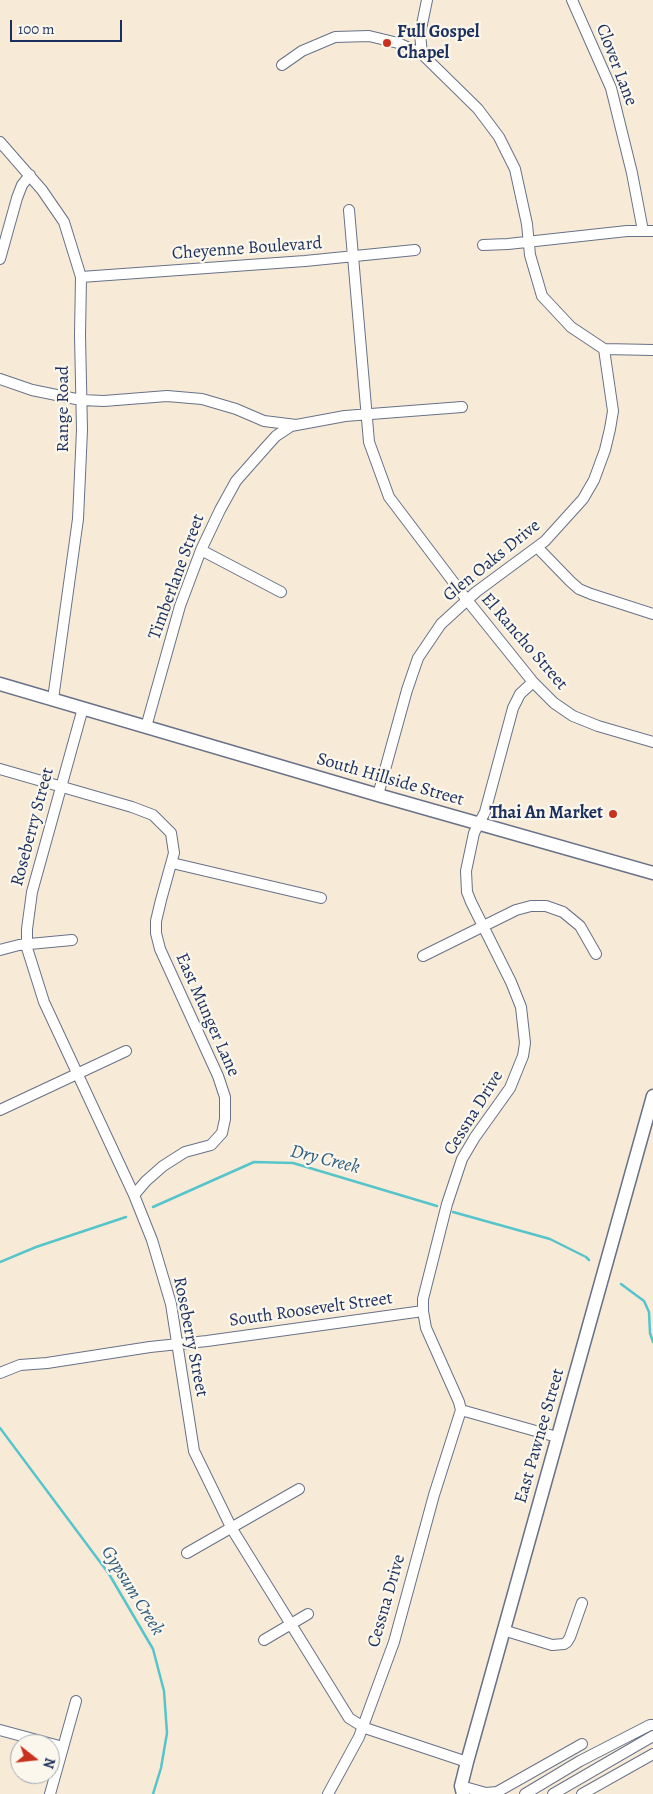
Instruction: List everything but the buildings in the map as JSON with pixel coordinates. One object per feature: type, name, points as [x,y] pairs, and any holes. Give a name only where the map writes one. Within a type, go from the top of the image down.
[{"type":"main road","name":"South Hillside Street","points":[[0,684],[378,795],[653,873]]},
{"type":"main road","name":"East Pawnee Street","points":[[459,1791],[653,1096]]},
{"type":"street","points":[[422,54],[420,34],[427,0]]},
{"type":"street","name":"Clover Lane","points":[[572,0],[611,88],[648,231]]},
{"type":"street","points":[[282,65],[302,51],[335,37],[369,36],[398,43],[422,54],[478,109],[498,137],[515,169],[527,224],[530,255],[542,296],[571,327],[604,349],[653,350]]},
{"type":"street","name":"Range Road","points":[[0,142],[30,175],[64,222],[81,277],[82,430],[78,519],[53,699]]},
{"type":"street","points":[[0,259],[16,198],[22,185],[30,175]]},
{"type":"street","name":"El Rancho Street","points":[[349,210],[368,442],[388,497],[533,682],[554,703],[573,716],[598,726],[653,742]]},
{"type":"street","points":[[483,245],[627,231],[648,231]]},
{"type":"street","name":"Cheyenne Boulevard","points":[[81,277],[353,257],[415,250]]},
{"type":"street","name":"Glen Oaks Drive","points":[[378,795],[407,690],[418,658],[441,624],[467,600],[545,541],[583,499],[594,480],[610,429],[612,411],[604,349]]},
{"type":"street","points":[[0,379],[32,390],[81,400],[104,401],[167,396],[202,399],[236,409],[264,421],[297,425]]},
{"type":"street","name":"Timberlane Street","points":[[146,727],[180,606],[201,550],[236,481],[276,436],[291,426],[345,416],[462,407]]},
{"type":"street","points":[[537,547],[580,589],[653,614]]},
{"type":"street","points":[[201,550],[281,592]]},
{"type":"street","name":"Cessna Drive","points":[[423,1311],[426,1284],[458,1170],[475,1137],[510,1088],[523,1056],[525,1036],[522,1007],[470,902],[466,883],[466,871],[474,833],[487,804],[513,708],[520,694],[533,682]]},
{"type":"street","name":"Roseberry Street","points":[[83,708],[32,892],[27,929],[28,944],[44,1002],[134,1195],[152,1240],[171,1304],[194,1451],[232,1529],[349,1718],[363,1726],[467,1762]]},
{"type":"street","name":"East Munger Lane","points":[[0,769],[132,807],[153,815],[171,833],[174,854],[156,921],[156,933],[160,948],[218,1076],[224,1097],[225,1119],[222,1134],[211,1145],[185,1152],[163,1166],[134,1195]]},
{"type":"street","points":[[172,863],[321,898]]},
{"type":"street","points":[[423,956],[516,910],[532,906],[546,906],[563,912],[580,926],[596,954]]},
{"type":"street","points":[[0,950],[28,944],[72,940]]},
{"type":"street","points":[[0,1110],[126,1052]]},
{"type":"street","points":[[423,1311],[426,1328],[461,1410],[557,1437]]},
{"type":"street","name":"South Roosevelt Street","points":[[0,1372],[20,1365],[47,1363],[423,1311]]},
{"type":"street","name":"Cessna Drive","points":[[328,1794],[363,1726],[394,1642],[434,1495],[461,1410]]},
{"type":"street","points":[[187,1553],[299,1489]]},
{"type":"street","points":[[503,1630],[552,1645],[564,1644],[570,1637],[582,1603]]},
{"type":"street","points":[[264,1640],[308,1614]]},
{"type":"street","points":[[50,1794],[76,1701]]},
{"type":"street","points":[[525,1794],[580,1761],[653,1725]]},
{"type":"street","points":[[0,1730],[63,1747]]},
{"type":"street","points":[[553,1794],[653,1736]]},
{"type":"street","points":[[459,1791],[486,1794],[497,1792],[582,1744]]},
{"type":"street","points":[[582,1794],[653,1754]]},
{"type":"waterway","name":"Dry Creek","points":[[153,1207],[254,1162],[293,1163],[437,1206]]},
{"type":"waterway","name":"Dry Creek","points":[[453,1212],[550,1239],[589,1260]]},
{"type":"waterway","name":"Dry Creek","points":[[0,1262],[36,1247],[126,1217]]},
{"type":"waterway","name":"Dry Creek","points":[[621,1284],[644,1301],[649,1312],[650,1333],[653,1342]]},
{"type":"waterway","name":"Gypsum Creek","points":[[0,1428],[109,1574],[153,1649],[164,1691],[167,1733],[161,1768],[153,1794]]},
{"type":"place","name":"Full Gospel Chapel","points":[[387,43]]},
{"type":"place","name":"Thai An Market","points":[[613,814]]}]
